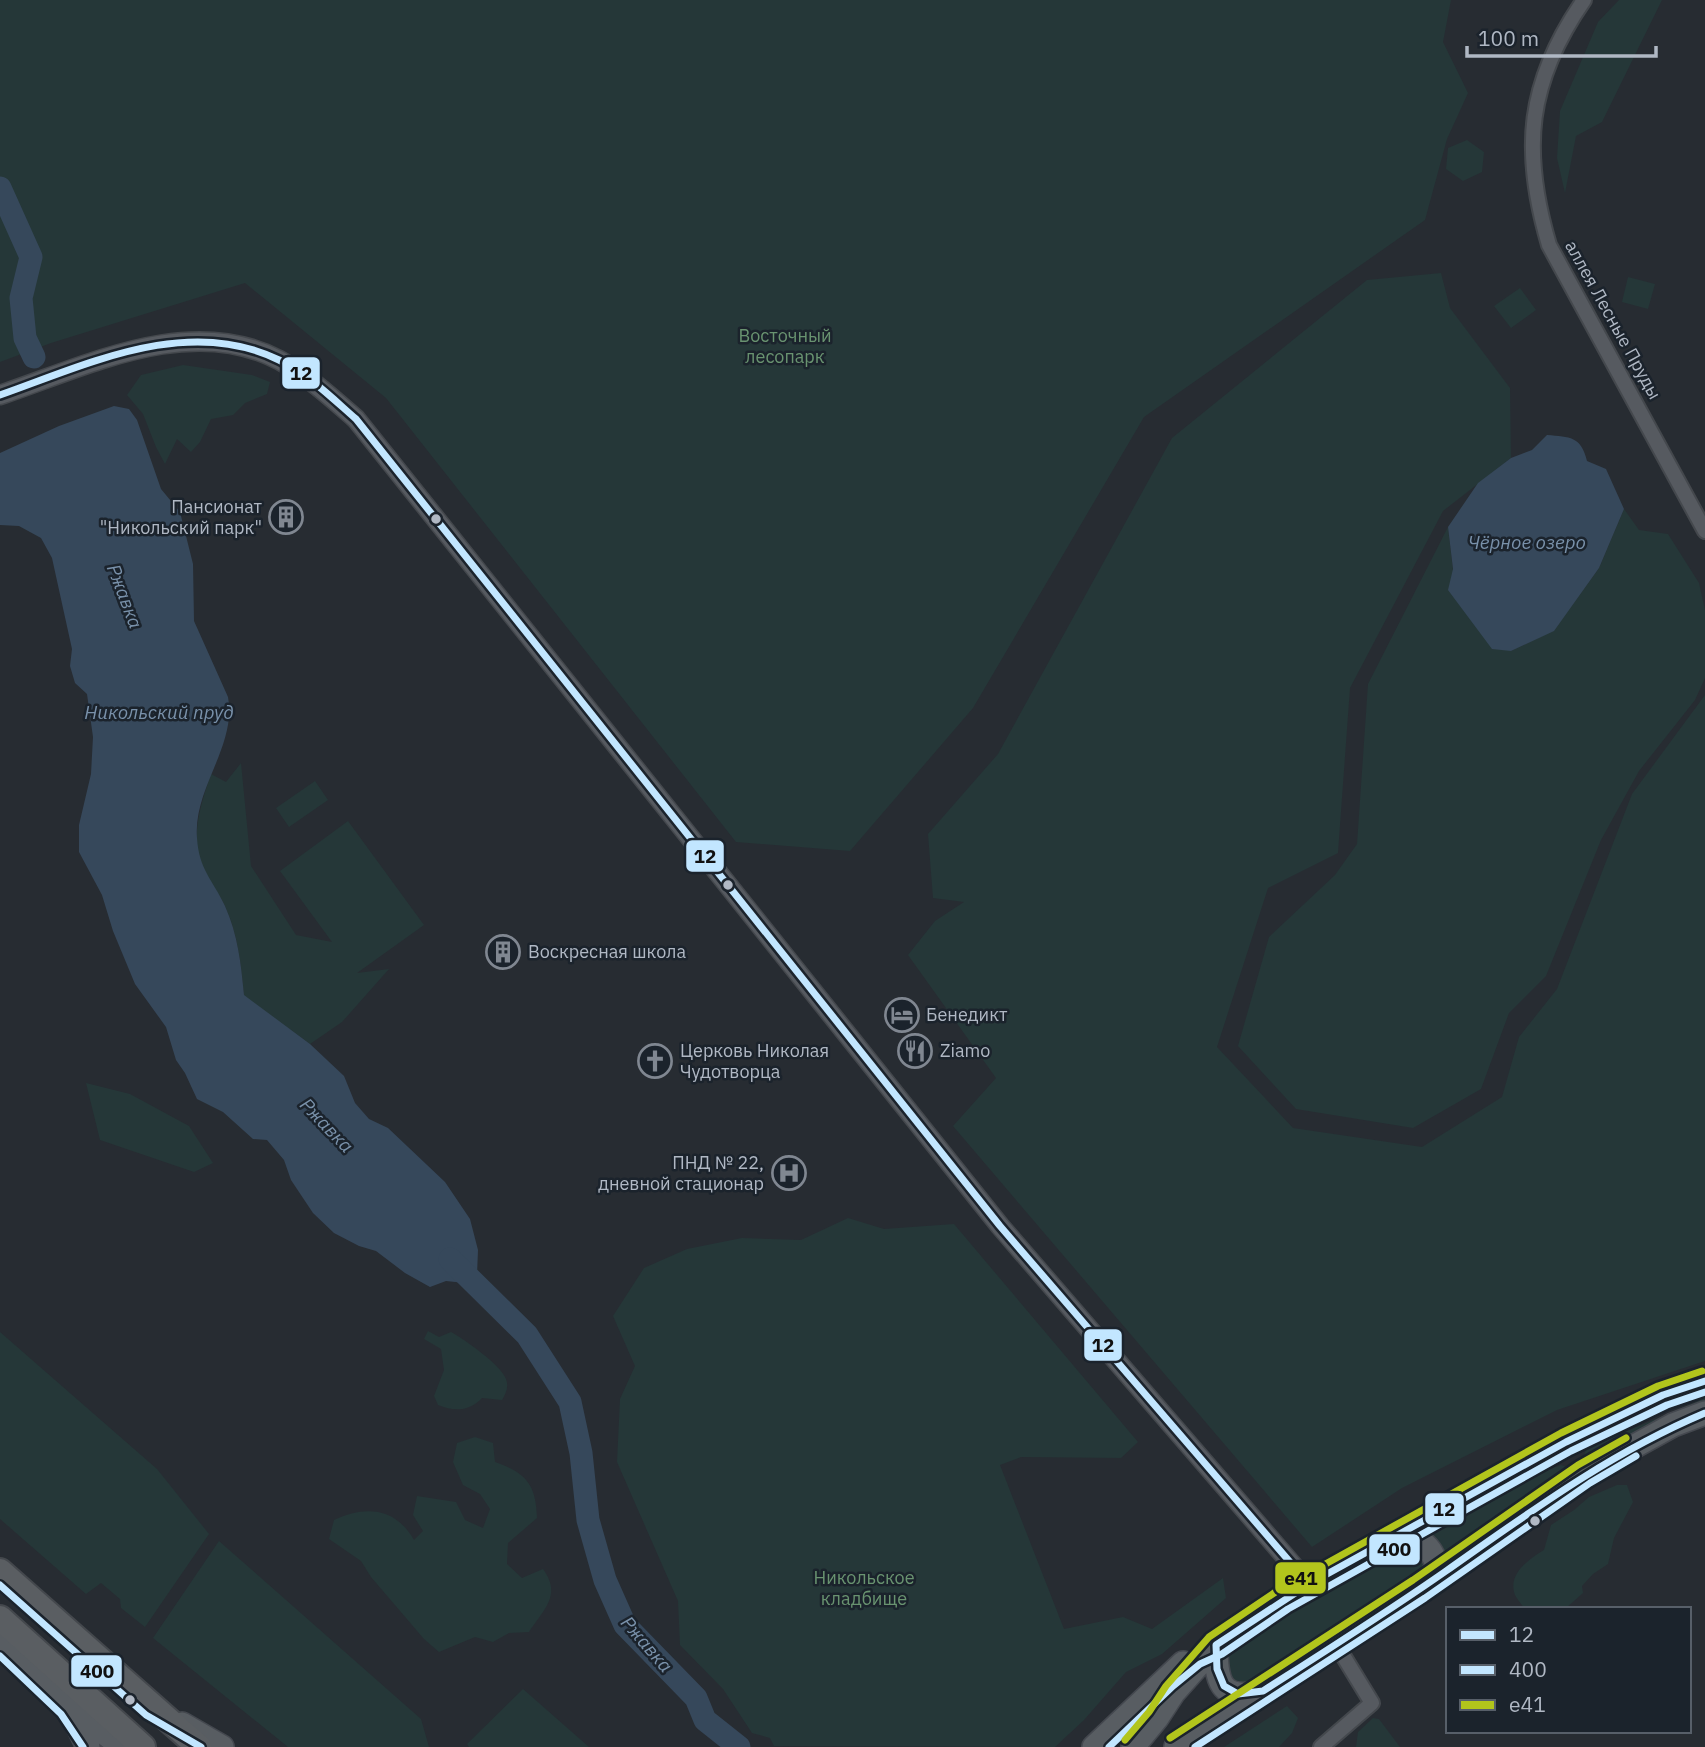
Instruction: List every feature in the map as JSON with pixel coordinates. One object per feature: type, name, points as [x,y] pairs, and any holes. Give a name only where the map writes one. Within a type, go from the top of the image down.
[{"type":"highway","points":[[0,1571],[199,1747]]},
{"type":"highway","points":[[0,1618],[143,1747]]},
{"type":"main road","points":[[1094,1747],[1194,1655],[1216,1645],[1310,1584],[1566,1443],[1663,1395],[1705,1381]]},
{"type":"main road","points":[[1176,1747],[1429,1583],[1584,1474],[1673,1425],[1705,1413]]},
{"type":"main road","points":[[1566,1443],[1584,1474]]},
{"type":"main road","points":[[1391,1538],[1420,1540],[1431,1549],[1437,1565],[1429,1583]]},
{"type":"main road","points":[[0,1642],[69,1707],[123,1747]]},
{"type":"main road","points":[[1216,1645],[1216,1665],[1223,1685],[1231,1693],[1244,1696],[1263,1691]]},
{"type":"main road","points":[[1139,1740],[1174,1692],[1216,1645]]},
{"type":"main road","points":[[1139,1740],[1166,1678]]},
{"type":"main road","points":[[69,1707],[88,1747]]},
{"type":"main road","points":[[69,1707],[96,1747]]},
{"type":"main road","points":[[153,1707],[222,1747]]},
{"type":"street","name":"аллея Лесные Пруды","points":[[1584,0],[1552,52],[1534,109],[1532,164],[1541,215],[1549,245],[1705,531]]},
{"type":"street","points":[[0,395],[148,346],[192,340],[235,345],[278,359],[316,383],[356,419],[1000,1226],[1310,1584]]},
{"type":"street","points":[[1321,1747],[1372,1703],[1336,1644]]},
{"type":"green space","name":"Восточный лесопарк","points":[[0,0],[1451,0],[1443,42],[1468,93],[1447,139],[1425,220],[1144,417],[973,708],[850,851],[736,842],[386,398],[245,283],[51,343],[0,362]]},
{"type":"green space","points":[[1619,0],[1662,0],[1602,122],[1576,136],[1565,193],[1557,158],[1560,111],[1598,22]]},
{"type":"green space","points":[[1467,140],[1484,152],[1482,172],[1463,181],[1446,169],[1448,148]]},
{"type":"green space","points":[[1441,273],[1450,308],[1510,388],[1511,458],[1443,511],[1350,688],[1338,853],[1268,888],[1217,1047],[1293,1128],[1422,1147],[1502,1097],[1519,1037],[1557,989],[1632,794],[1705,695],[1705,1361],[1557,1410],[1402,1488],[1312,1547],[953,1126],[996,1078],[908,955],[935,921],[964,902],[933,898],[928,834],[998,754],[1172,438],[1367,280]]},
{"type":"green space","points":[[1628,277],[1655,284],[1648,309],[1622,302]]},
{"type":"green space","points":[[1520,288],[1536,310],[1511,328],[1494,306]]},
{"type":"green space","points":[[183,365],[252,375],[270,382],[267,394],[245,403],[233,415],[211,419],[200,442],[191,452],[177,439],[165,464],[143,414],[127,395],[141,375]]},
{"type":"green space","points":[[1624,509],[1639,530],[1668,534],[1699,583],[1705,610],[1705,678],[1695,700],[1639,771],[1601,840],[1546,976],[1509,1013],[1481,1089],[1413,1128],[1296,1109],[1238,1046],[1269,937],[1335,875],[1357,844],[1368,684],[1448,527],[1453,570],[1511,651],[1554,630],[1599,568]]},
{"type":"green space","points":[[241,763],[251,866],[296,935],[332,942],[280,871],[348,821],[424,925],[357,973],[389,969],[342,1022],[310,1044],[244,996],[233,928],[225,906],[205,874],[199,857],[198,821],[211,774],[226,782]]},
{"type":"green space","points":[[315,781],[328,800],[289,827],[276,808]]},
{"type":"green space","points":[[86,1083],[130,1094],[189,1126],[213,1163],[194,1172],[100,1140]]},
{"type":"green space","name":"Никольское кладбище","points":[[848,1218],[884,1229],[954,1224],[1138,1442],[1121,1458],[1021,1457],[1000,1465],[1064,1629],[1123,1617],[1152,1629],[1223,1578],[1226,1598],[1162,1654],[1126,1672],[1084,1720],[1055,1747],[774,1746],[770,1738],[752,1733],[723,1689],[680,1645],[678,1601],[617,1462],[620,1399],[635,1366],[613,1316],[644,1268],[687,1249],[742,1238],[801,1240]]},
{"type":"green space","points":[[428,1331],[439,1337],[451,1332],[490,1360],[506,1379],[507,1390],[502,1400],[482,1398],[472,1406],[462,1409],[438,1405],[434,1396],[444,1370],[441,1349],[424,1339]]},
{"type":"green space","points":[[0,1332],[157,1469],[209,1534],[145,1627],[121,1608],[120,1599],[101,1583],[86,1594],[0,1519]]},
{"type":"green space","points":[[1705,1398],[1705,1406],[1673,1418],[1589,1458],[1584,1455],[1587,1448]]},
{"type":"green space","points":[[475,1437],[493,1443],[495,1462],[522,1476],[531,1488],[537,1518],[508,1543],[507,1564],[522,1578],[543,1569],[551,1587],[551,1594],[545,1609],[529,1632],[509,1633],[493,1642],[475,1637],[439,1652],[424,1639],[371,1577],[361,1561],[329,1539],[334,1520],[369,1511],[379,1512],[398,1521],[414,1540],[423,1531],[413,1515],[417,1496],[456,1502],[465,1520],[483,1528],[490,1509],[480,1494],[463,1485],[453,1462],[457,1443]]},
{"type":"green space","points":[[1561,1465],[1570,1468],[1568,1476],[1444,1564],[1439,1544],[1423,1530],[1520,1480]]},
{"type":"green space","points":[[1617,1485],[1627,1485],[1633,1502],[1614,1538],[1608,1564],[1593,1574],[1582,1586],[1583,1593],[1567,1607],[1524,1607],[1513,1587],[1517,1574],[1526,1563],[1544,1550],[1551,1525],[1589,1497]]},
{"type":"green space","points":[[219,1541],[421,1719],[429,1747],[288,1747],[153,1638]]},
{"type":"green space","points":[[1399,1546],[1423,1553],[1427,1570],[1262,1685],[1236,1684],[1229,1675],[1227,1666],[1232,1646]]},
{"type":"green space","points":[[523,1689],[589,1747],[469,1747],[467,1744]]},
{"type":"green space","points":[[1287,1706],[1298,1718],[1292,1733],[1279,1747],[1224,1747]]},
{"type":"green space","points":[[1373,1718],[1379,1719],[1400,1747],[1356,1747],[1358,1732]]},
{"type":"water","name":"Никольский пруд","points":[[114,406],[129,409],[137,420],[161,489],[180,512],[193,564],[194,621],[228,697],[226,733],[201,802],[197,838],[204,867],[225,906],[233,928],[244,995],[310,1044],[344,1076],[355,1103],[369,1119],[388,1128],[445,1182],[470,1219],[478,1250],[477,1275],[465,1283],[446,1281],[430,1287],[405,1273],[376,1251],[359,1246],[334,1233],[313,1213],[291,1180],[284,1160],[267,1140],[253,1139],[223,1112],[197,1099],[176,1060],[166,1027],[135,984],[113,931],[102,895],[79,852],[79,825],[91,774],[93,737],[87,694],[75,683],[70,666],[72,649],[52,558],[41,538],[19,526],[0,525],[0,453],[59,426]]},
{"type":"water","name":"Чёрное озеро","points":[[1547,435],[1562,436],[1578,442],[1587,461],[1606,469],[1624,509],[1599,568],[1554,631],[1511,651],[1492,649],[1448,590],[1453,569],[1448,527],[1478,483],[1511,458],[1532,450]]},
{"type":"waterway","name":"Ржавка","points":[[0,188],[31,257],[21,298],[25,338],[34,357]]},
{"type":"waterway","name":"Ржавка","points":[[450,1259],[527,1335],[570,1402],[581,1453],[588,1520],[605,1580],[625,1625],[696,1698],[705,1720],[739,1747]]},
{"type":"transit line","name":"12","points":[[0,395],[103,358],[138,349],[174,343],[209,342],[244,347],[279,360],[310,379],[356,419],[1000,1226],[1309,1584]]},
{"type":"transit line","name":"е41","points":[[1125,1740],[1149,1712],[1166,1686],[1209,1637],[1277,1591],[1561,1433],[1658,1386],[1702,1371]]},
{"type":"transit line","name":"12","points":[[1705,1381],[1663,1395],[1566,1442],[1309,1584],[1216,1645],[1217,1669],[1224,1686],[1238,1694],[1263,1691],[1401,1602],[1571,1485],[1636,1446],[1705,1413]]},
{"type":"transit line","name":"400","points":[[1109,1747],[1200,1664],[1222,1654],[1288,1609],[1571,1451],[1667,1405],[1705,1392]]},
{"type":"transit line","name":"е41","points":[[1170,1738],[1413,1580],[1578,1465],[1626,1438]]},
{"type":"transit line","name":"400","points":[[1195,1747],[1425,1598],[1590,1483],[1636,1456]]},
{"type":"transit line","name":"400","points":[[0,1585],[146,1715],[201,1747]]},
{"type":"transit line","name":"400","points":[[0,1656],[61,1714],[83,1747]]},
{"type":"place","name":"Пансионат \"Никольский парк\"","points":[[286,517]]},
{"type":"place","name":"Воскресная школа","points":[[503,952]]},
{"type":"place","name":"Бенедикт","points":[[902,1015]]},
{"type":"place","name":"Ziamo","points":[[915,1051]]},
{"type":"place","name":"Церковь Николая Чудотворца","points":[[655,1061]]},
{"type":"place","name":"ПНД № 22, дневной стационар","points":[[789,1173]]}]
